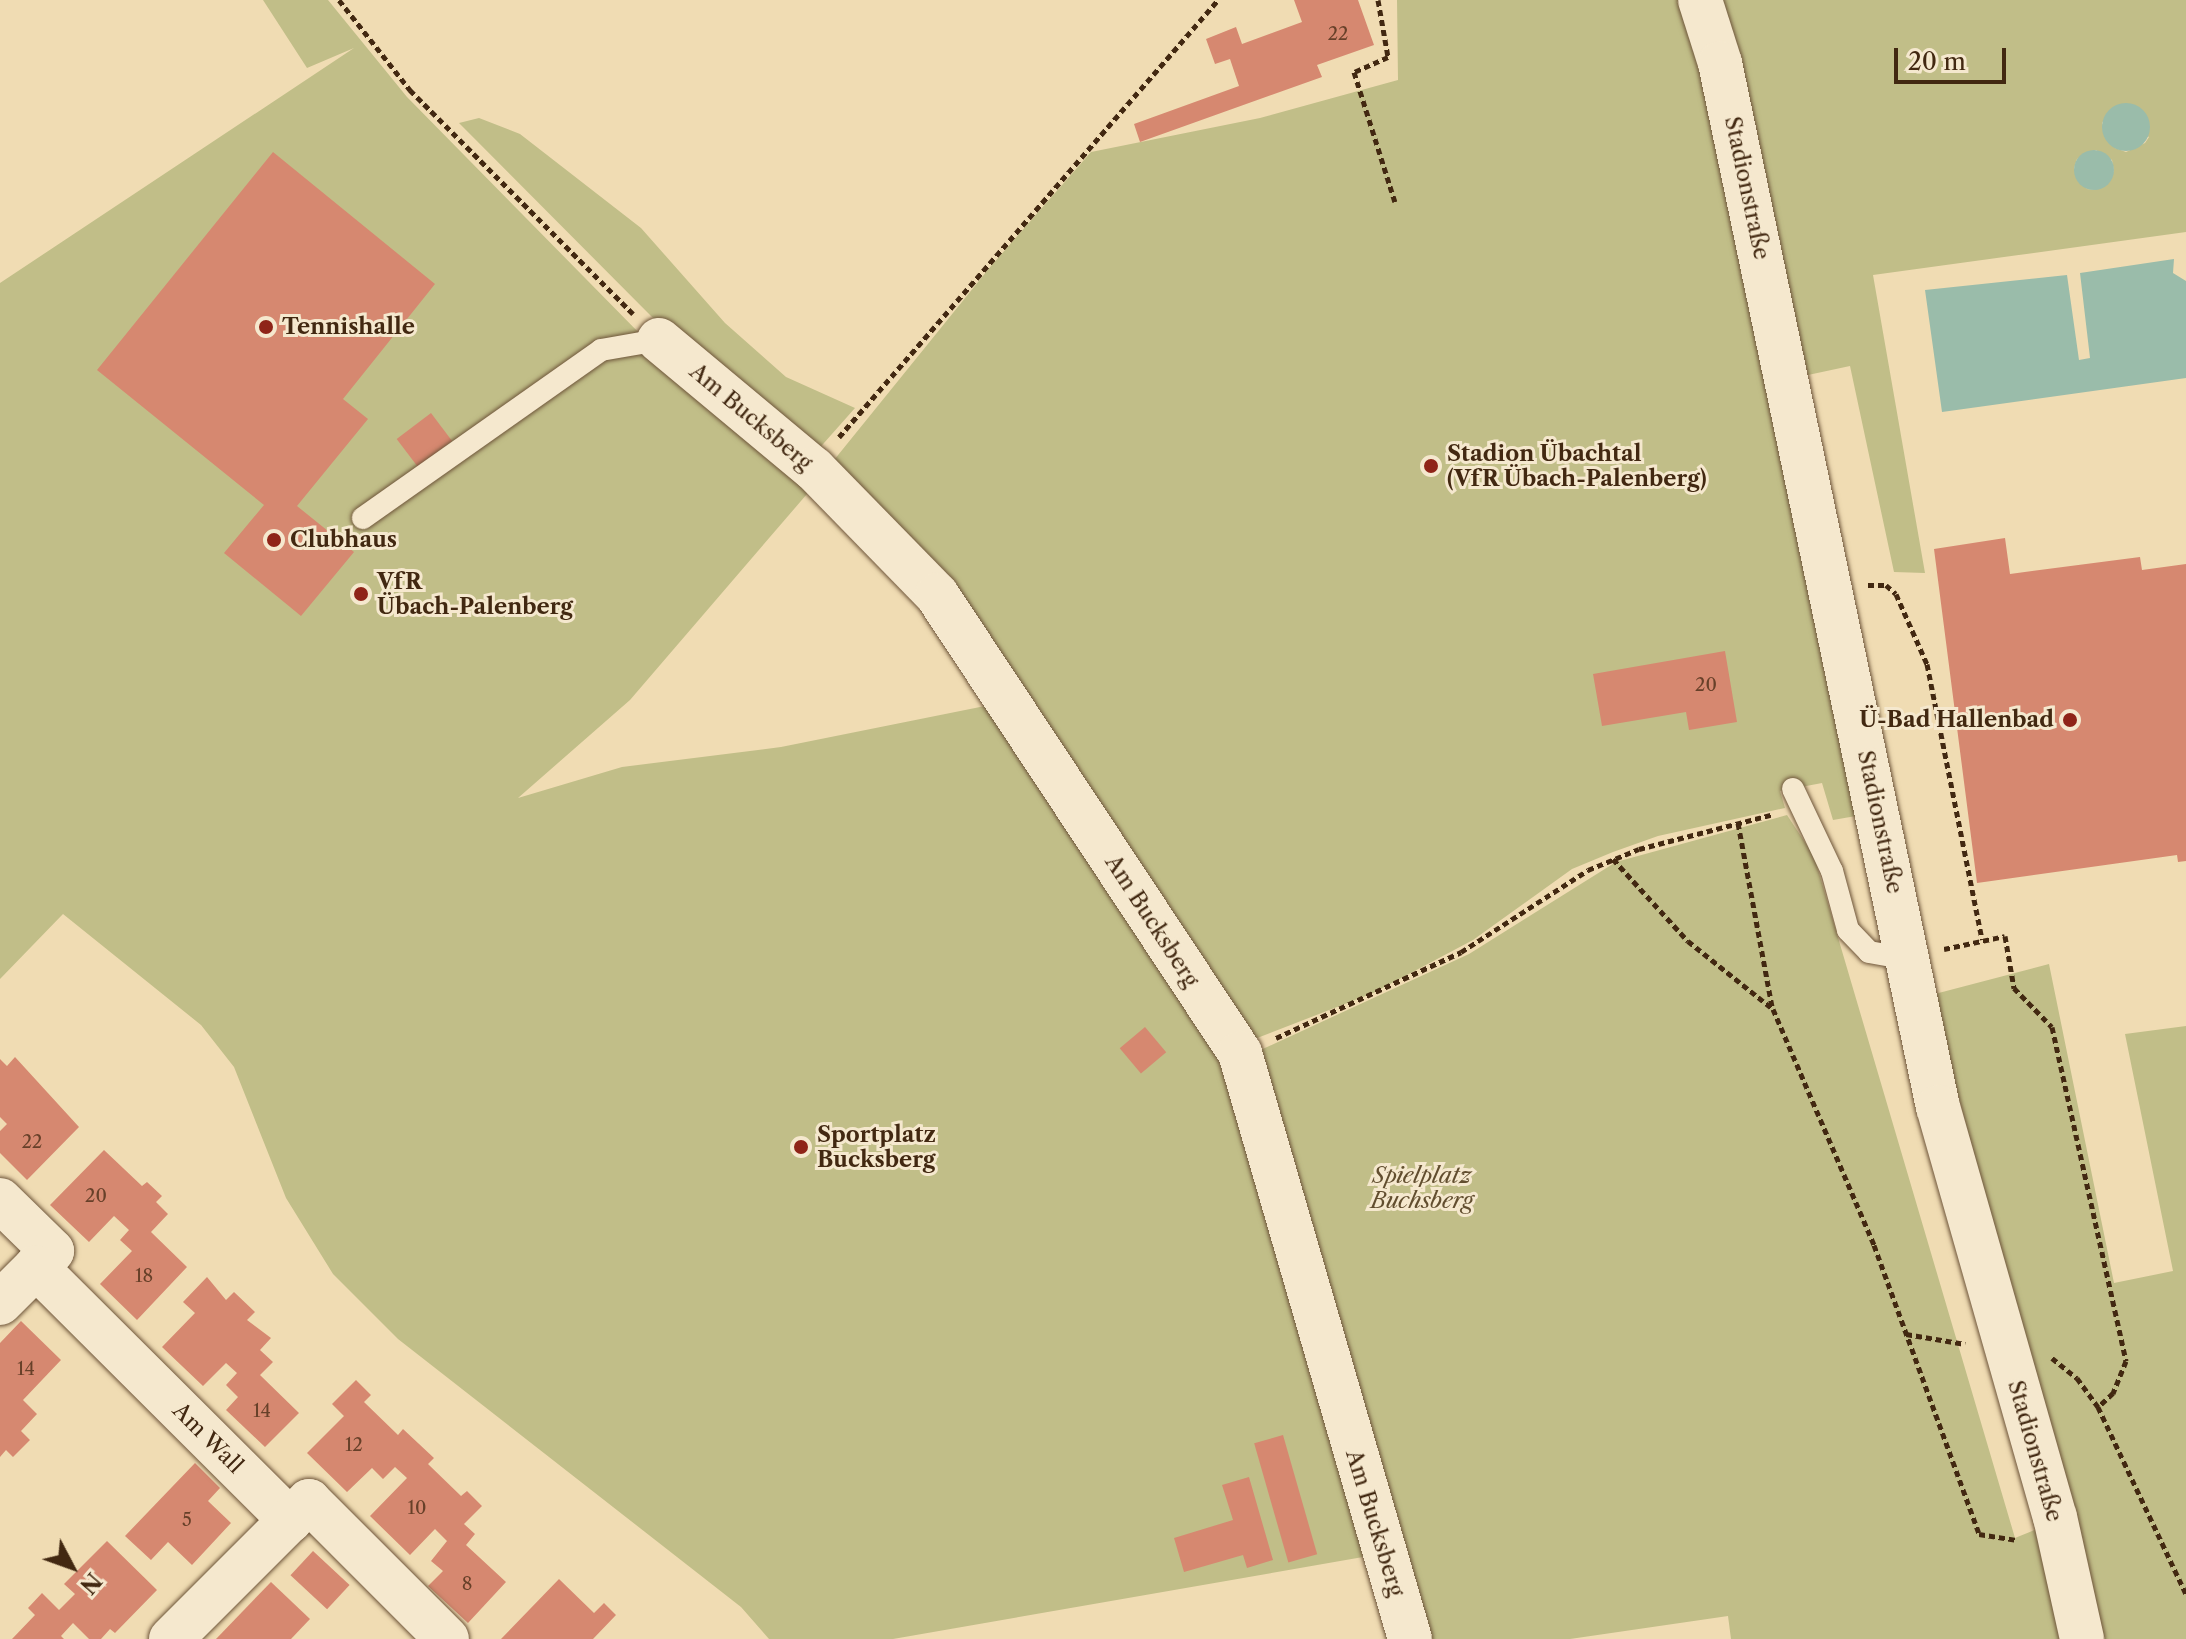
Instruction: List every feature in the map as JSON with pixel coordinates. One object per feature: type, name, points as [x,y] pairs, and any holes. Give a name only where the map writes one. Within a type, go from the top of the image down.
[{"type":"street","name":"Stadionstraße","points":[[1700,0],[1720,63],[1938,1107],[2062,1547],[2082,1639]]},
{"type":"street","name":"Am Bucksberg","points":[[659,340],[814,469],[937,595],[1240,1053],[1410,1639]]},
{"type":"street","points":[[0,1200],[52,1251],[0,1303]]},
{"type":"street","name":"Am Wall","points":[[36,1267],[290,1520]]},
{"type":"street","points":[[171,1639],[309,1501],[447,1639]]},
{"type":"lane","points":[[363,518],[601,350],[659,340]]},
{"type":"lane","points":[[1793,789],[1832,871],[1848,930],[1869,952],[1909,959]]},
{"type":"path","points":[[339,0],[410,90],[659,340]]},
{"type":"path","points":[[814,469],[1218,0]]},
{"type":"path","points":[[1378,0],[1388,57],[1354,72],[1395,202]]},
{"type":"path","points":[[1832,592],[1886,585],[1896,594],[1927,664],[1982,940]]},
{"type":"path","points":[[1240,1053],[1375,996],[1449,959],[1553,888],[1613,859],[1746,821]]},
{"type":"path","points":[[1738,823],[1773,1009],[1906,1334],[1979,1534],[2062,1547]]},
{"type":"path","points":[[1613,859],[1688,941],[1773,1009]]},
{"type":"path","points":[[1968,943],[2005,936],[2014,988],[2052,1027],[2126,1361],[2113,1393],[2098,1407]]},
{"type":"path","points":[[1906,1334],[2006,1351],[2034,1343],[2077,1378],[2098,1407],[2186,1594]]},
{"type":"green space","points":[[263,0],[328,0],[407,97],[645,339],[813,487],[630,700],[518,798],[622,767],[781,747],[1000,703],[1203,1021],[1229,1085],[1317,1379],[1363,1557],[893,1639],[769,1639],[741,1607],[398,1339],[333,1274],[286,1198],[234,1067],[201,1025],[63,914],[0,979],[0,283],[354,48],[307,68]]},
{"type":"green space","points":[[1397,0],[1694,0],[1873,813],[1833,820],[1822,783],[1780,791],[1785,808],[1658,836],[1613,852],[1572,869],[1473,940],[1373,993],[1247,1042],[830,465],[991,266],[1091,152],[1260,118],[1398,80]]},
{"type":"green space","points":[[1718,0],[2186,0],[2186,232],[1873,275],[1925,573],[1894,572],[1850,366],[1808,375]],"holes":[[[2110,110],[2149,137],[2145,143],[2126,152],[2115,148],[2102,123]],[[2096,150],[2112,160],[2114,171],[2094,190],[2087,189],[2074,168],[2077,159]]]},
{"type":"green space","points":[[479,118],[520,134],[641,228],[725,323],[786,377],[855,408],[816,452],[657,322],[459,123]]},
{"type":"green space","name":"Spielplatz Buchsberg","points":[[1787,815],[1814,856],[2015,1538],[2047,1525],[2070,1639],[1731,1639],[1728,1616],[1570,1639],[1431,1639],[1254,1053],[1469,954],[1616,862]]},
{"type":"green space","points":[[2049,964],[2114,1283],[2173,1271],[2125,1034],[2186,1026],[2186,1639],[2105,1639],[1931,995]]},
{"type":"shaded area","points":[[2126,103],[2143,110],[2150,127],[2143,144],[2126,151],[2109,144],[2102,127],[2109,110]]},
{"type":"shaded area","points":[[2094,150],[2108,156],[2114,170],[2108,184],[2094,190],[2080,184],[2074,170],[2080,156]]},
{"type":"shaded area","points":[[2174,259],[2173,273],[2186,281],[2186,378],[1942,412],[1925,290],[2067,275],[2079,360],[2090,358],[2080,273]]},
{"type":"building","points":[[1294,0],[1358,0],[1374,45],[1317,65],[1322,77],[1140,142],[1134,124],[1239,86],[1230,59],[1215,64],[1206,39],[1236,27],[1242,44],[1302,22]]},
{"type":"building","name":"Tennishalle","points":[[273,152],[435,284],[343,399],[368,419],[297,506],[354,552],[301,616],[224,553],[264,505],[97,370]]},
{"type":"building","points":[[431,413],[452,441],[418,467],[397,439]]},
{"type":"building","name":"Ü-Bad Hallenbad","points":[[2005,538],[2010,574],[2140,557],[2142,570],[2186,564],[2186,861],[2178,862],[2177,855],[1977,883],[1934,549]]},
{"type":"building","points":[[1725,651],[1737,722],[1689,730],[1686,712],[1602,726],[1593,674]]},
{"type":"building","points":[[1145,1027],[1166,1052],[1141,1073],[1120,1048]]},
{"type":"building","points":[[15,1057],[79,1127],[27,1180],[0,1153],[0,1131],[7,1124],[0,1117],[0,1059],[7,1066]]},
{"type":"building","points":[[104,1150],[142,1186],[147,1182],[162,1196],[156,1202],[168,1214],[151,1232],[187,1267],[137,1320],[100,1284],[132,1251],[120,1240],[129,1230],[114,1216],[89,1242],[50,1205]]},
{"type":"building","points":[[207,1277],[226,1300],[234,1292],[255,1312],[247,1320],[271,1338],[260,1350],[273,1362],[260,1375],[299,1413],[265,1447],[226,1410],[238,1397],[226,1385],[237,1373],[226,1363],[203,1386],[162,1347],[195,1313],[183,1302]]},
{"type":"building","points":[[21,1321],[61,1360],[23,1400],[37,1414],[21,1431],[30,1440],[13,1457],[6,1450],[0,1457],[0,1343]]},
{"type":"building","points":[[356,1380],[371,1395],[364,1402],[398,1435],[403,1429],[434,1458],[428,1464],[461,1496],[467,1491],[482,1506],[464,1524],[475,1534],[466,1545],[506,1582],[468,1623],[428,1586],[443,1571],[431,1561],[447,1541],[435,1529],[410,1555],[370,1516],[407,1478],[395,1467],[383,1479],[372,1468],[347,1492],[307,1453],[344,1416],[332,1404]]},
{"type":"building","points":[[1283,1435],[1317,1554],[1288,1562],[1254,1443]]},
{"type":"building","points":[[195,1463],[220,1488],[208,1501],[231,1523],[192,1565],[168,1542],[151,1560],[125,1536]]},
{"type":"building","points":[[1249,1477],[1273,1560],[1247,1568],[1243,1555],[1184,1572],[1174,1538],[1233,1520],[1222,1485]]},
{"type":"building","points":[[107,1541],[157,1590],[115,1633],[110,1629],[101,1639],[89,1639],[73,1623],[61,1636],[64,1639],[12,1639],[35,1615],[28,1608],[42,1593],[59,1610],[75,1594],[64,1584]]},
{"type":"building","points":[[313,1551],[350,1585],[327,1609],[290,1575]]},
{"type":"building","points":[[559,1579],[594,1613],[604,1603],[616,1615],[593,1639],[501,1639]]},
{"type":"building","points":[[271,1582],[310,1619],[291,1639],[216,1639]]},
{"type":"place","name":"Tennishalle","points":[[266,327]]},
{"type":"place","name":"Stadion Übachtal (VfR Übach-Palenberg)","points":[[1431,466]]},
{"type":"place","name":"Clubhaus","points":[[274,540]]},
{"type":"place","name":"VfR Übach-Palenberg","points":[[361,594]]},
{"type":"place","name":"Ü-Bad Hallenbad","points":[[2070,720]]},
{"type":"place","name":"Sportplatz Bucksberg","points":[[801,1147]]}]
